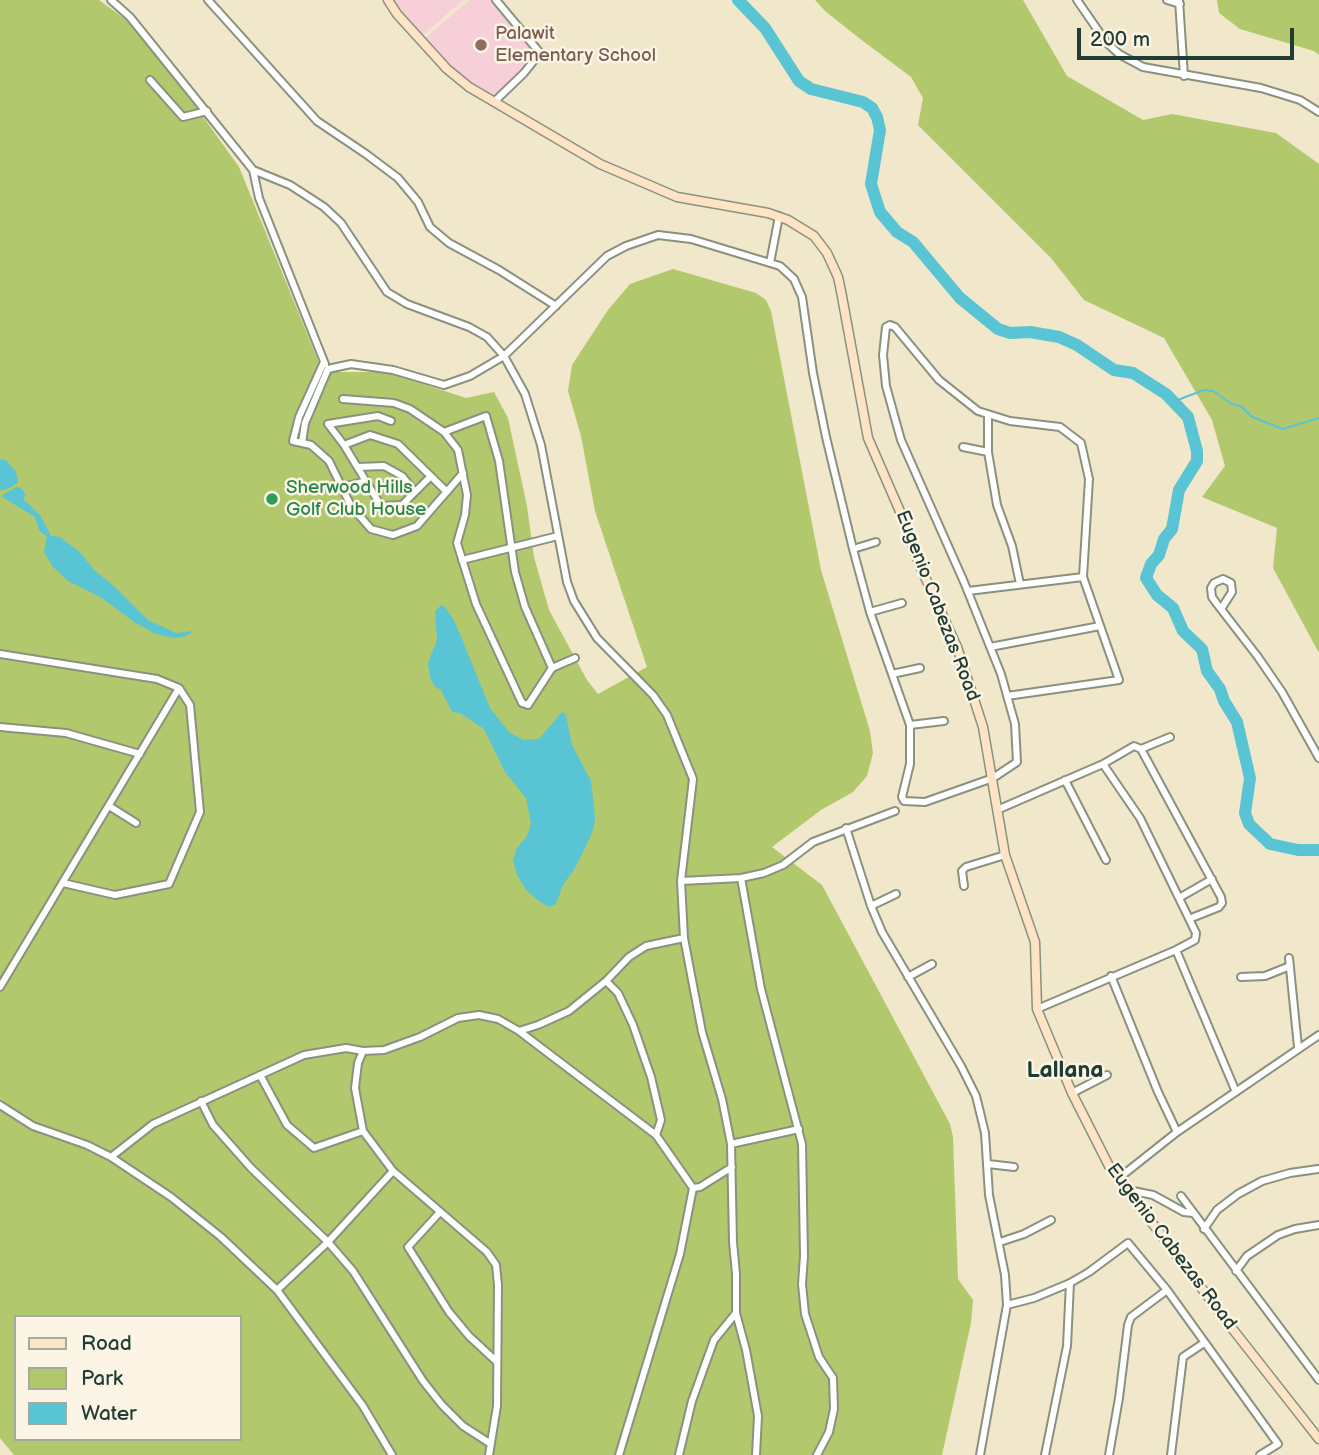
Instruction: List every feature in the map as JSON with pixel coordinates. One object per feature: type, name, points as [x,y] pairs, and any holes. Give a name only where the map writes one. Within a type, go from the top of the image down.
[{"type":"street","points":[[111,0],[130,17],[253,170],[260,198],[326,366],[305,423],[302,443]]},
{"type":"street","points":[[208,0],[317,121],[398,178],[418,202],[430,226],[449,243],[499,270],[556,306]]},
{"type":"street","name":"Eugenio Cabezas Road","points":[[388,0],[447,69],[469,87],[600,164],[677,197],[779,216],[814,236],[827,253],[838,277],[868,438],[902,516],[920,566],[957,647],[983,727],[1005,855],[1035,942],[1037,1009],[1072,1093],[1109,1166],[1319,1439]]},
{"type":"street","points":[[494,102],[540,53],[496,0]]},
{"type":"street","points":[[1077,0],[1106,43],[1119,54],[1143,67],[1261,88],[1300,100],[1319,112]]},
{"type":"street","points":[[1167,0],[1179,2],[1184,75]]},
{"type":"street","points":[[150,80],[183,117],[207,111]]},
{"type":"street","points":[[253,170],[290,186],[324,207],[341,223],[387,292],[407,304],[469,327],[487,337],[505,356],[525,394],[541,445],[567,582],[574,601],[597,638],[653,695],[667,715],[693,779],[681,881],[684,938],[702,1032],[732,1144],[736,1313],[758,1416],[756,1455]]},
{"type":"street","points":[[770,263],[779,216]]},
{"type":"street","points":[[326,366],[351,364],[393,370],[444,385],[470,376],[505,356],[607,256],[658,235],[691,239],[770,263],[794,279],[802,297],[823,424],[853,549],[870,612],[910,725],[910,764],[902,797],[904,801],[925,802],[993,778],[1017,762],[1015,724],[990,647],[968,590],[901,440],[885,376],[884,333],[887,325],[895,327],[939,380],[978,411],[1010,421],[1060,426],[1082,443],[1089,479],[1083,577],[1119,680],[1007,696]]},
{"type":"street","points":[[326,366],[299,417],[293,441],[311,445],[329,461],[351,506],[371,529],[393,535],[417,526],[463,473]]},
{"type":"street","points":[[343,398],[394,403],[430,420],[458,450],[467,495],[465,515],[457,543],[476,604],[522,703],[528,705],[552,668],[575,658]]},
{"type":"street","points":[[988,414],[988,452],[998,505],[1012,546],[1020,584]]},
{"type":"street","points":[[391,421],[378,416],[328,424],[381,506],[402,505],[431,476]]},
{"type":"street","points":[[444,432],[486,416],[499,461],[510,548],[525,607],[552,668]]},
{"type":"street","points":[[344,445],[370,435],[398,444],[447,492]]},
{"type":"street","points":[[963,447],[988,452]]},
{"type":"street","points":[[358,467],[384,466],[402,477],[415,492]]},
{"type":"street","points":[[342,487],[367,481]]},
{"type":"street","points":[[462,560],[558,536]]},
{"type":"street","points":[[853,549],[876,542]]},
{"type":"street","points":[[968,590],[1083,577]]},
{"type":"street","points":[[1221,609],[1232,592],[1231,583],[1223,579],[1214,583],[1211,588],[1212,597],[1282,692],[1319,758]]},
{"type":"street","points":[[870,612],[902,603]]},
{"type":"street","points":[[990,647],[1100,626]]},
{"type":"street","points":[[0,654],[157,679],[179,688],[190,705],[200,812],[169,884],[115,895],[63,883]]},
{"type":"street","points":[[892,674],[920,668]]},
{"type":"street","points":[[0,987],[179,688]]},
{"type":"street","points":[[910,725],[944,722]]},
{"type":"street","points":[[0,727],[66,733],[140,754]]},
{"type":"street","points":[[1141,749],[1170,737]]},
{"type":"street","points":[[997,810],[1103,764],[1134,746],[1141,749],[1222,897],[1220,906],[1189,919]]},
{"type":"street","points":[[1037,1009],[1176,950],[1196,937],[1140,818],[1103,764]]},
{"type":"street","points":[[1065,780],[1106,860]]},
{"type":"street","points":[[109,806],[136,823]]},
{"type":"street","points":[[681,881],[741,878],[764,873],[783,865],[813,842],[895,811]]},
{"type":"street","points":[[846,828],[882,932],[961,1066],[976,1097],[985,1133],[989,1195],[1000,1242],[1007,1305],[980,1455]]},
{"type":"street","points":[[964,886],[962,870],[1005,855]]},
{"type":"street","points":[[741,878],[761,989],[799,1129],[805,1314],[820,1357],[833,1378],[834,1409],[829,1432],[817,1455]]},
{"type":"street","points":[[1179,898],[1212,879]]},
{"type":"street","points":[[871,906],[896,894]]},
{"type":"street","points":[[519,1031],[538,1026],[569,1011],[606,981],[629,957],[646,946],[684,938]]},
{"type":"street","points":[[1176,950],[1236,1092]]},
{"type":"street","points":[[1241,977],[1265,976],[1289,962],[1298,1048]]},
{"type":"street","points":[[908,977],[932,964]]},
{"type":"street","points":[[0,970],[6,976]]},
{"type":"street","points":[[1111,976],[1177,1132]]},
{"type":"street","points":[[606,981],[618,993],[633,1025],[651,1077],[661,1120],[656,1135]]},
{"type":"street","points":[[111,1157],[153,1124],[304,1055],[346,1048],[363,1051],[384,1050],[420,1037],[458,1018],[479,1015],[498,1019],[519,1031],[656,1135],[693,1188],[680,1254],[619,1455]]},
{"type":"street","points":[[1119,1178],[1177,1132],[1319,1035]]},
{"type":"street","points":[[363,1051],[358,1063],[355,1088],[363,1131],[394,1171],[487,1252],[496,1265],[497,1406],[489,1455]]},
{"type":"street","points":[[260,1075],[287,1125],[314,1148],[363,1131]]},
{"type":"street","points":[[1072,1093],[1107,1076]]},
{"type":"street","points":[[201,1101],[214,1125],[236,1151],[328,1242],[353,1271],[423,1381],[442,1405],[463,1426],[491,1444]]},
{"type":"street","points":[[0,1105],[33,1126],[87,1145],[111,1157],[171,1197],[221,1237],[276,1290],[362,1406],[392,1455]]},
{"type":"street","points":[[732,1144],[799,1129]]},
{"type":"street","points":[[988,1164],[1014,1167]]},
{"type":"street","points":[[693,1188],[700,1187],[732,1167]]},
{"type":"street","points":[[1204,1228],[1217,1210],[1262,1181],[1318,1169]]},
{"type":"street","points":[[276,1290],[328,1242],[394,1171]]},
{"type":"street","points":[[1128,1190],[1153,1195],[1184,1212],[1193,1213]]},
{"type":"street","points":[[1181,1196],[1319,1380]]},
{"type":"street","points":[[440,1212],[408,1247],[449,1311],[469,1336],[497,1362]]},
{"type":"street","points":[[1000,1242],[1024,1234],[1051,1220]]},
{"type":"street","points":[[1236,1271],[1247,1256],[1278,1235],[1295,1229],[1319,1226]]},
{"type":"street","points":[[1007,1305],[1034,1298],[1070,1283],[1128,1242],[1167,1290],[1278,1444],[1260,1455]]},
{"type":"street","points":[[1045,1455],[1067,1346],[1070,1283]]},
{"type":"street","points":[[1109,1455],[1128,1325],[1131,1317],[1167,1290]]},
{"type":"street","points":[[679,1455],[692,1401],[714,1340],[736,1313]]},
{"type":"street","points":[[1171,1455],[1180,1356],[1204,1343]]},
{"type":"shaded area","points":[[390,0],[463,0],[422,36]]},
{"type":"shaded area","name":"Palawit Elementary School","points":[[470,0],[492,0],[537,52],[493,98],[453,70],[425,38]]},
{"type":"green space","points":[[0,0],[99,0],[129,22],[194,104],[239,167],[319,363],[331,372],[386,372],[466,398],[494,392],[508,418],[527,506],[534,557],[549,610],[587,680],[598,694],[647,667],[595,511],[581,436],[568,391],[572,365],[608,310],[630,284],[673,269],[756,293],[766,300],[771,311],[821,570],[870,731],[873,753],[867,776],[853,792],[821,810],[772,847],[822,885],[950,1124],[953,1137],[958,1279],[973,1300],[971,1323],[942,1455],[14,1455],[0,1438]]},
{"type":"green space","points":[[815,0],[1023,0],[1067,76],[1143,120],[1172,114],[1276,133],[1319,164],[1319,653],[1273,568],[1277,528],[1202,497],[1225,466],[1212,420],[1164,338],[1084,300],[1051,258],[918,125],[923,98],[911,77],[825,11]]},
{"type":"green space","points":[[1217,0],[1319,0],[1319,55],[1314,51],[1240,29],[1219,13]]},
{"type":"water","points":[[0,460],[6,460],[16,472],[18,483],[5,490],[0,490]]},
{"type":"water","points":[[16,487],[21,488],[26,495],[23,499],[40,515],[51,536],[60,537],[80,552],[94,570],[148,620],[176,633],[194,631],[175,638],[156,634],[134,622],[102,598],[68,581],[53,567],[44,552],[47,537],[39,530],[35,517],[1,496]]},
{"type":"water","points":[[441,605],[455,622],[490,708],[509,732],[523,740],[539,739],[562,712],[566,715],[572,745],[591,781],[594,827],[575,868],[563,885],[556,904],[550,907],[527,891],[517,875],[513,860],[531,824],[526,798],[505,772],[484,729],[460,713],[452,712],[441,690],[435,687],[430,677],[428,663],[437,640],[435,612]]},
{"type":"waterway","points":[[738,0],[765,28],[799,81],[811,89],[863,102],[872,108],[880,130],[871,184],[880,212],[897,232],[913,242],[960,298],[998,329],[1010,333],[1030,332],[1059,337],[1077,345],[1114,370],[1133,373],[1166,394],[1188,417],[1197,461],[1179,490],[1172,529],[1164,539],[1159,555],[1151,564],[1146,578],[1157,595],[1173,608],[1183,631],[1202,649],[1207,671],[1237,722],[1250,778],[1245,813],[1249,824],[1270,844],[1298,850],[1319,850]]},
{"type":"waterway","points":[[1175,401],[1204,390],[1213,391],[1232,404],[1241,406],[1252,417],[1283,429],[1319,418]]},
{"type":"place","name":"Palawit Elementary School","points":[[481,45]]},
{"type":"place","name":"Sherwood Hills Golf Club House","points":[[272,499]]},
{"type":"district","name":"Lallana","points":[[1065,1071]]}]
